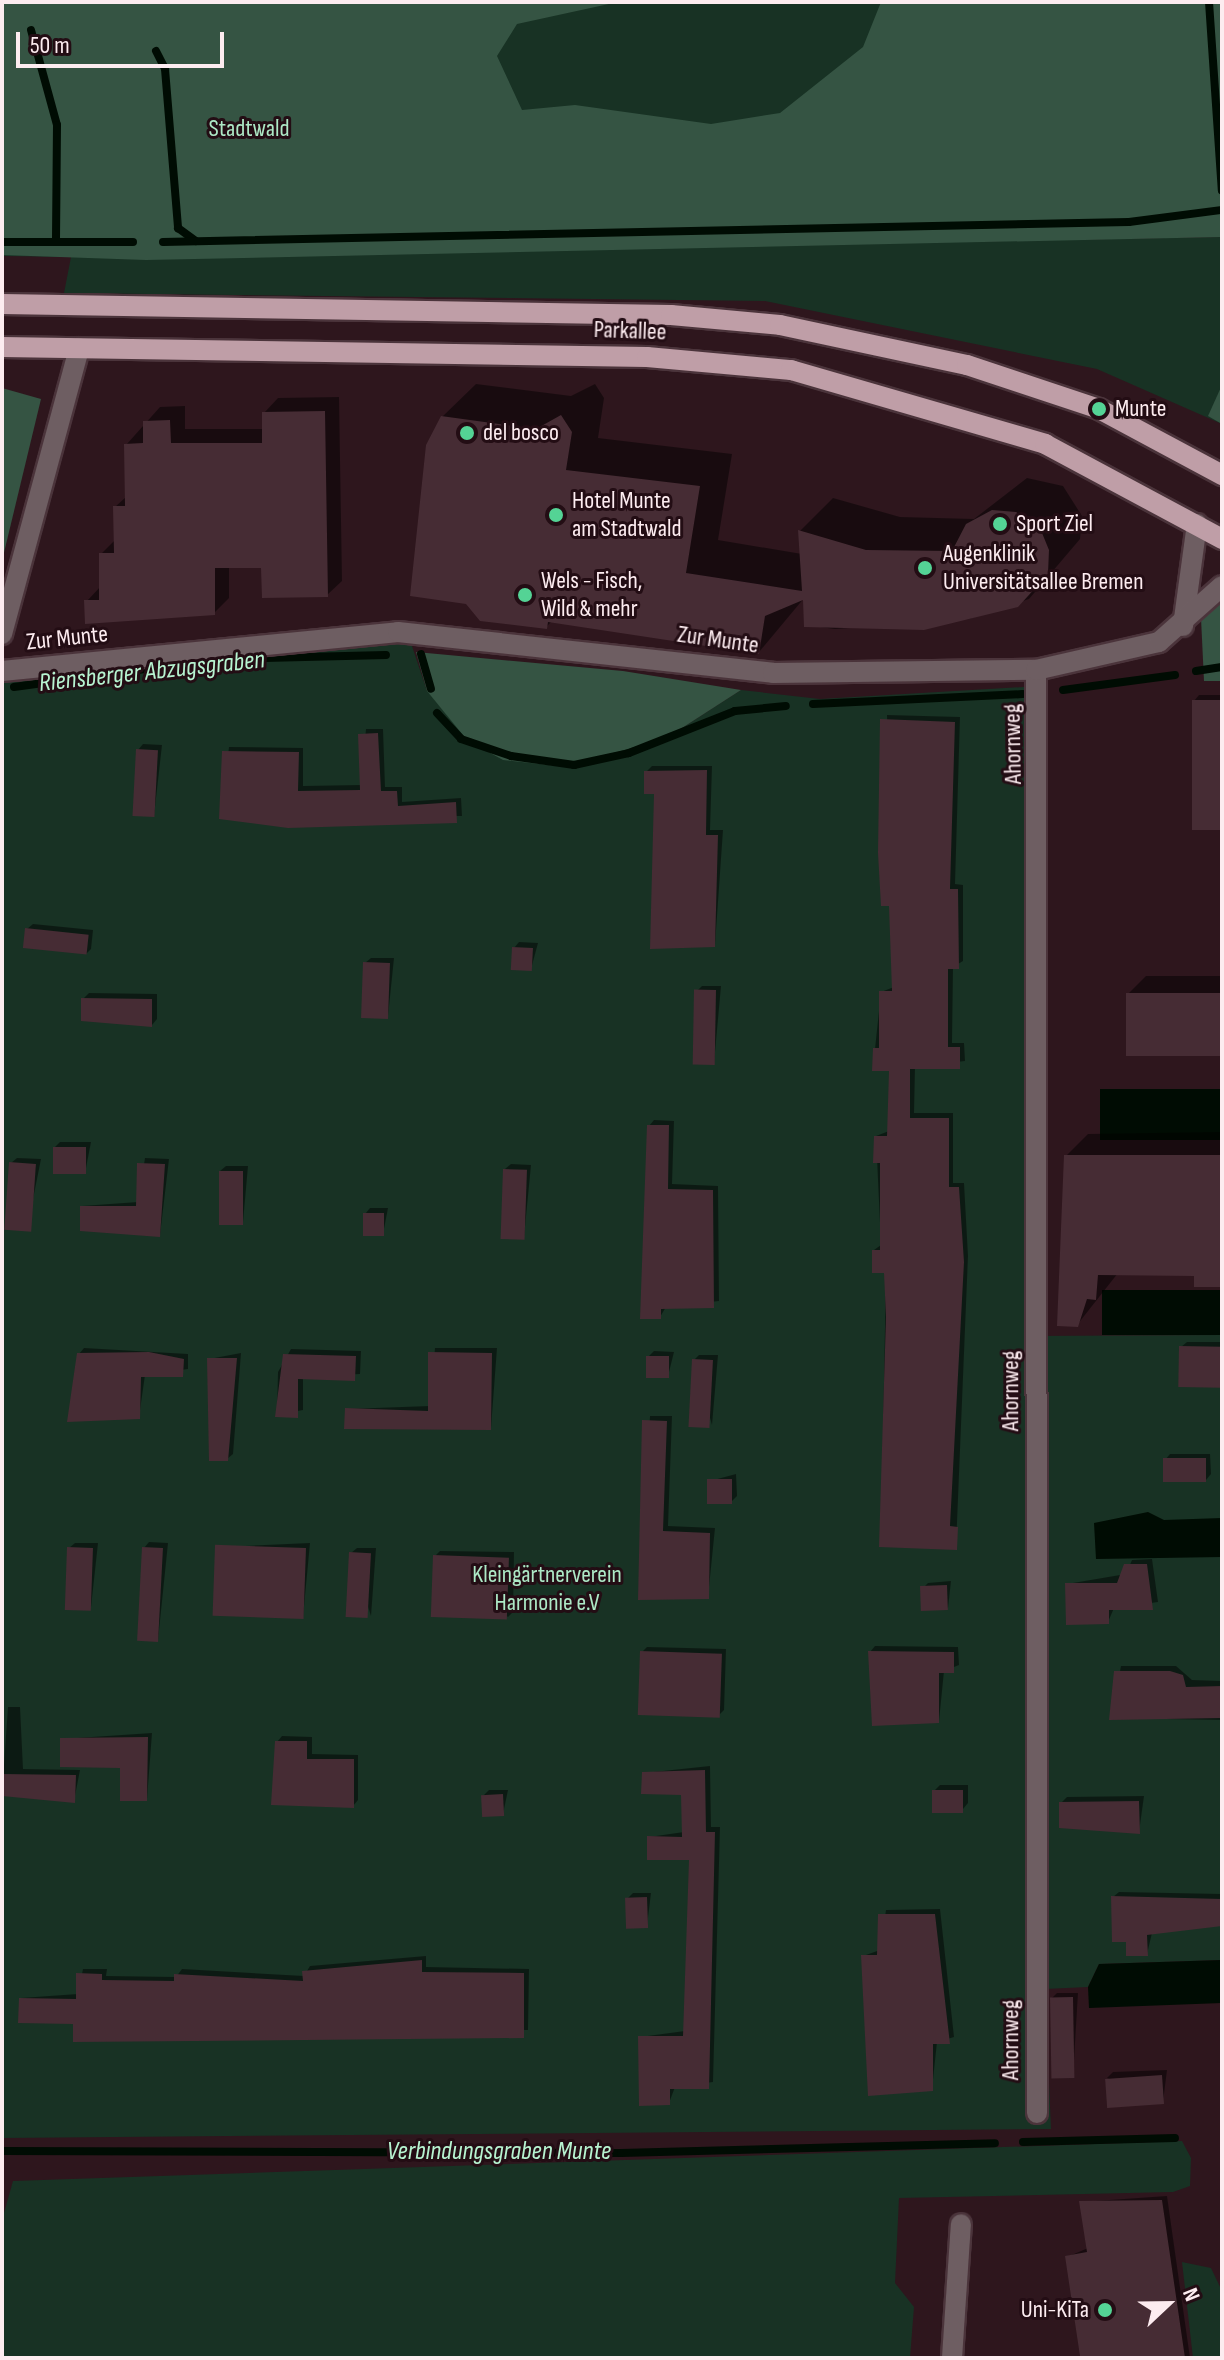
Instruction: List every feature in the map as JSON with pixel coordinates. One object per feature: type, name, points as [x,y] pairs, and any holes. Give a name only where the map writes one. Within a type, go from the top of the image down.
[{"type":"main road","name":"Parkallee","points":[[2,304],[671,315],[780,325],[967,365],[1099,409],[1222,475]]},
{"type":"main road","name":"Parkallee","points":[[2,347],[647,357],[791,370],[946,409],[1045,444],[1222,539]]},
{"type":"street","name":"Zur Munte","points":[[2,634],[79,348]]},
{"type":"street","points":[[1183,627],[1197,524]]},
{"type":"street","name":"Zur Munte","points":[[2,671],[398,632],[773,673],[1036,670],[1131,652],[1183,627],[1222,586]]},
{"type":"street","name":"Ahornweg","points":[[1036,670],[1037,2113]]},
{"type":"street","points":[[952,2358],[961,2224]]},
{"type":"green space","name":"Stadtwald","points":[[2,2],[1222,2],[1222,228],[96,258],[1222,237],[1222,424],[1097,369],[765,301],[64,293],[71,257],[2,256]]},
{"type":"green space","name":"Stadtwald","points":[[2,2],[618,2],[517,24],[497,56],[522,110],[575,105],[711,124],[780,113],[863,47],[881,2],[1222,2],[1222,237],[146,260],[2,255]]},
{"type":"green space","points":[[1222,385],[1222,424],[1208,416]]},
{"type":"green space","points":[[2,388],[41,399],[2,561]]},
{"type":"green space","points":[[1222,595],[1222,681],[1204,681],[1201,618]]},
{"type":"green space","name":"Kleingärtnerverein Harmonie e.V","points":[[410,640],[427,691],[668,737],[741,690],[820,699],[1024,687],[1031,702],[1029,1336],[1222,1335],[1222,1960],[1099,1964],[1088,1987],[1045,1989],[1051,2129],[2,2138],[2,679]]},
{"type":"green space","points":[[416,652],[623,671],[741,690],[668,737],[567,767],[503,760],[467,740],[427,691]]},
{"type":"green space","points":[[1182,2141],[1191,2158],[1190,2186],[1173,2192],[899,2198],[895,2283],[914,2307],[910,2358],[2,2358],[2,2220],[13,2181]]},
{"type":"green space","points":[[1182,2262],[1211,2268],[1222,2291],[1222,2358],[1193,2358]]},
{"type":"shaded area","points":[[1100,1089],[1222,1089],[1222,1140],[1100,1140]]},
{"type":"shaded area","points":[[1102,1290],[1222,1290],[1222,1335],[1102,1335]]},
{"type":"shaded area","points":[[1148,1512],[1164,1520],[1222,1518],[1222,1557],[1096,1559],[1094,1523]]},
{"type":"shaded area","points":[[1222,1960],[1222,2003],[1089,2008],[1088,1987],[1099,1964]]},
{"type":"building","points":[[325,411],[328,597],[262,598],[261,568],[215,568],[215,615],[85,624],[84,600],[99,600],[99,553],[114,553],[113,506],[125,506],[124,444],[143,443],[143,421],[170,420],[171,443],[262,443],[262,412]]},
{"type":"building","name":"Hotel Munte am Stadtwald","points":[[561,415],[572,432],[566,470],[700,486],[686,573],[802,591],[798,530],[866,550],[952,551],[966,524],[992,510],[1016,512],[1040,528],[1049,550],[1048,574],[1018,607],[924,630],[804,627],[803,600],[765,616],[759,654],[548,622],[547,629],[480,621],[466,604],[410,596],[426,445],[441,416],[536,429]]},
{"type":"building","points":[[1192,700],[1222,700],[1222,830],[1192,830]]},
{"type":"building","points":[[880,719],[955,722],[950,889],[958,889],[959,969],[948,969],[948,1047],[960,1047],[960,1069],[910,1069],[910,1118],[949,1118],[949,1187],[959,1187],[964,1262],[950,1526],[958,1527],[957,1550],[879,1547],[886,1317],[884,1273],[872,1273],[872,1250],[880,1250],[880,1163],[873,1163],[874,1136],[887,1136],[889,1071],[872,1071],[873,1048],[879,1048],[879,991],[892,991],[889,906],[881,906],[878,853]]},
{"type":"building","points":[[378,733],[381,791],[397,791],[398,806],[456,802],[457,823],[288,828],[219,819],[222,751],[299,752],[298,791],[360,790],[358,734]]},
{"type":"building","points":[[136,749],[158,750],[154,817],[132,816]]},
{"type":"building","points":[[707,770],[706,835],[718,835],[715,947],[650,949],[654,794],[644,794],[644,771]]},
{"type":"building","points":[[25,928],[89,935],[87,955],[23,948]]},
{"type":"building","points":[[512,947],[533,948],[532,971],[511,970]]},
{"type":"building","points":[[363,962],[390,963],[388,1019],[361,1018]]},
{"type":"building","points":[[694,990],[716,990],[715,1065],[693,1065]]},
{"type":"building","points":[[1126,993],[1222,993],[1222,1056],[1126,1056]]},
{"type":"building","points":[[81,998],[152,999],[152,1027],[81,1021]]},
{"type":"building","points":[[647,1125],[669,1125],[668,1189],[713,1190],[714,1308],[661,1309],[661,1319],[640,1319]]},
{"type":"building","points":[[53,1147],[86,1147],[86,1174],[53,1174]]},
{"type":"building","points":[[1064,1155],[1222,1155],[1222,1287],[1194,1287],[1194,1276],[1098,1275],[1096,1300],[1087,1299],[1078,1327],[1057,1326]]},
{"type":"building","points":[[9,1162],[36,1164],[31,1232],[4,1230]]},
{"type":"building","points":[[137,1163],[165,1164],[160,1237],[80,1231],[80,1206],[136,1206]]},
{"type":"building","points":[[503,1169],[527,1170],[525,1240],[501,1239]]},
{"type":"building","points":[[219,1171],[243,1171],[243,1225],[219,1225]]},
{"type":"building","points":[[363,1213],[384,1213],[384,1236],[363,1236]]},
{"type":"building","points":[[1179,1346],[1222,1347],[1221,1388],[1178,1387]]},
{"type":"building","points":[[149,1352],[184,1359],[183,1377],[141,1377],[140,1419],[67,1422],[77,1353]]},
{"type":"building","points":[[428,1352],[492,1353],[491,1430],[344,1429],[345,1408],[428,1411]]},
{"type":"building","points":[[283,1354],[356,1356],[355,1381],[298,1379],[298,1418],[275,1417]]},
{"type":"building","points":[[646,1356],[669,1356],[669,1378],[646,1378]]},
{"type":"building","points":[[207,1358],[237,1358],[228,1461],[209,1461]]},
{"type":"building","points":[[692,1359],[713,1360],[709,1428],[688,1427]]},
{"type":"building","points":[[642,1420],[667,1421],[663,1531],[710,1533],[709,1599],[638,1600]]},
{"type":"building","points":[[1163,1458],[1206,1458],[1206,1482],[1163,1482]]},
{"type":"building","points":[[707,1479],[732,1479],[732,1504],[707,1504]]},
{"type":"building","points":[[215,1545],[306,1548],[304,1619],[213,1616]]},
{"type":"building","points":[[67,1547],[93,1548],[91,1611],[65,1610]]},
{"type":"building","points":[[142,1547],[163,1548],[158,1642],[137,1641]]},
{"type":"building","points":[[349,1552],[371,1553],[368,1618],[346,1617]]},
{"type":"building","points":[[433,1555],[509,1558],[507,1620],[431,1617]]},
{"type":"building","points":[[1124,1564],[1147,1564],[1153,1610],[1109,1610],[1109,1624],[1066,1625],[1065,1583],[1117,1583]]},
{"type":"building","points":[[947,1585],[948,1610],[921,1611],[920,1586]]},
{"type":"building","points":[[640,1651],[722,1654],[720,1718],[638,1715]]},
{"type":"building","points":[[868,1651],[954,1652],[954,1673],[939,1673],[939,1723],[872,1726]]},
{"type":"building","points":[[1114,1671],[1170,1671],[1183,1675],[1186,1687],[1222,1686],[1222,1718],[1109,1720]]},
{"type":"building","points":[[148,1737],[147,1801],[120,1801],[120,1768],[60,1767],[60,1738]]},
{"type":"building","points":[[275,1741],[307,1741],[307,1759],[354,1759],[354,1808],[271,1805]]},
{"type":"building","points":[[705,1770],[706,1832],[715,1832],[709,2089],[670,2089],[670,2105],[639,2106],[638,2036],[683,2036],[689,1860],[647,1860],[647,1836],[682,1837],[681,1795],[641,1794],[642,1772]]},
{"type":"building","points":[[2,1774],[76,1775],[75,1803],[2,1796]]},
{"type":"building","points":[[932,1790],[963,1790],[963,1813],[932,1813]]},
{"type":"building","points":[[503,1794],[504,1816],[482,1817],[481,1795]]},
{"type":"building","points":[[1139,1801],[1140,1834],[1059,1828],[1059,1802]]},
{"type":"building","points":[[1111,1896],[1222,1899],[1222,1926],[1147,1935],[1148,1956],[1126,1956],[1126,1942],[1112,1942]]},
{"type":"building","points":[[647,1897],[648,1928],[626,1929],[625,1898]]},
{"type":"building","points":[[878,1914],[935,1914],[950,2044],[933,2044],[933,2091],[868,2096],[861,1955],[877,1955]]},
{"type":"building","points":[[422,1960],[422,1972],[524,1973],[524,2038],[73,2042],[73,2024],[18,2023],[19,1998],[76,1999],[76,1973],[102,1974],[102,1980],[174,1981],[174,1974],[303,1981],[302,1971]]},
{"type":"building","points":[[1050,1997],[1073,1997],[1074,2078],[1051,2078]]},
{"type":"building","points":[[1162,2075],[1164,2104],[1107,2108],[1105,2079]]},
{"type":"building","points":[[1162,2200],[1185,2358],[1080,2356],[1065,2256],[1087,2252],[1079,2201]]},
{"type":"waterway","points":[[1209,2],[1222,191]]},
{"type":"waterway","points":[[31,30],[57,125],[56,242]]},
{"type":"waterway","points":[[156,51],[165,69],[178,228],[196,241]]},
{"type":"waterway","points":[[163,242],[1129,222],[1222,210]]},
{"type":"waterway","points":[[2,242],[133,242]]},
{"type":"waterway","name":"Riensberger Abzugsgraben","points":[[421,654],[431,689]]},
{"type":"waterway","name":"Riensberger Abzugsgraben","points":[[221,659],[386,655]]},
{"type":"waterway","name":"Riensberger Abzugsgraben","points":[[14,687],[203,661]]},
{"type":"waterway","name":"Riensberger Abzugsgraben","points":[[1196,671],[1222,667]]},
{"type":"waterway","name":"Riensberger Abzugsgraben","points":[[1063,690],[1175,675]]},
{"type":"waterway","name":"Riensberger Abzugsgraben","points":[[813,704],[1023,694]]},
{"type":"waterway","name":"Riensberger Abzugsgraben","points":[[437,713],[461,739],[511,756],[574,765],[629,753],[735,711],[786,706]]},
{"type":"waterway","name":"Verbindungsgraben Munte","points":[[1023,2142],[1175,2138]]},
{"type":"waterway","name":"Verbindungsgraben Munte","points":[[2,2151],[621,2153],[995,2143]]},
{"type":"place","name":"Munte","points":[[1099,409]]},
{"type":"place","name":"del bosco","points":[[467,433]]},
{"type":"place","name":"Hotel Munte am Stadtwald","points":[[556,515]]},
{"type":"place","name":"Sport Ziel","points":[[1000,524]]},
{"type":"place","name":"Augenklinik Universitätsallee Bremen","points":[[925,568]]},
{"type":"place","name":"Wels - Fisch, Wild & mehr","points":[[525,595]]},
{"type":"place","name":"Uni-KiTa","points":[[1105,2310]]}]
